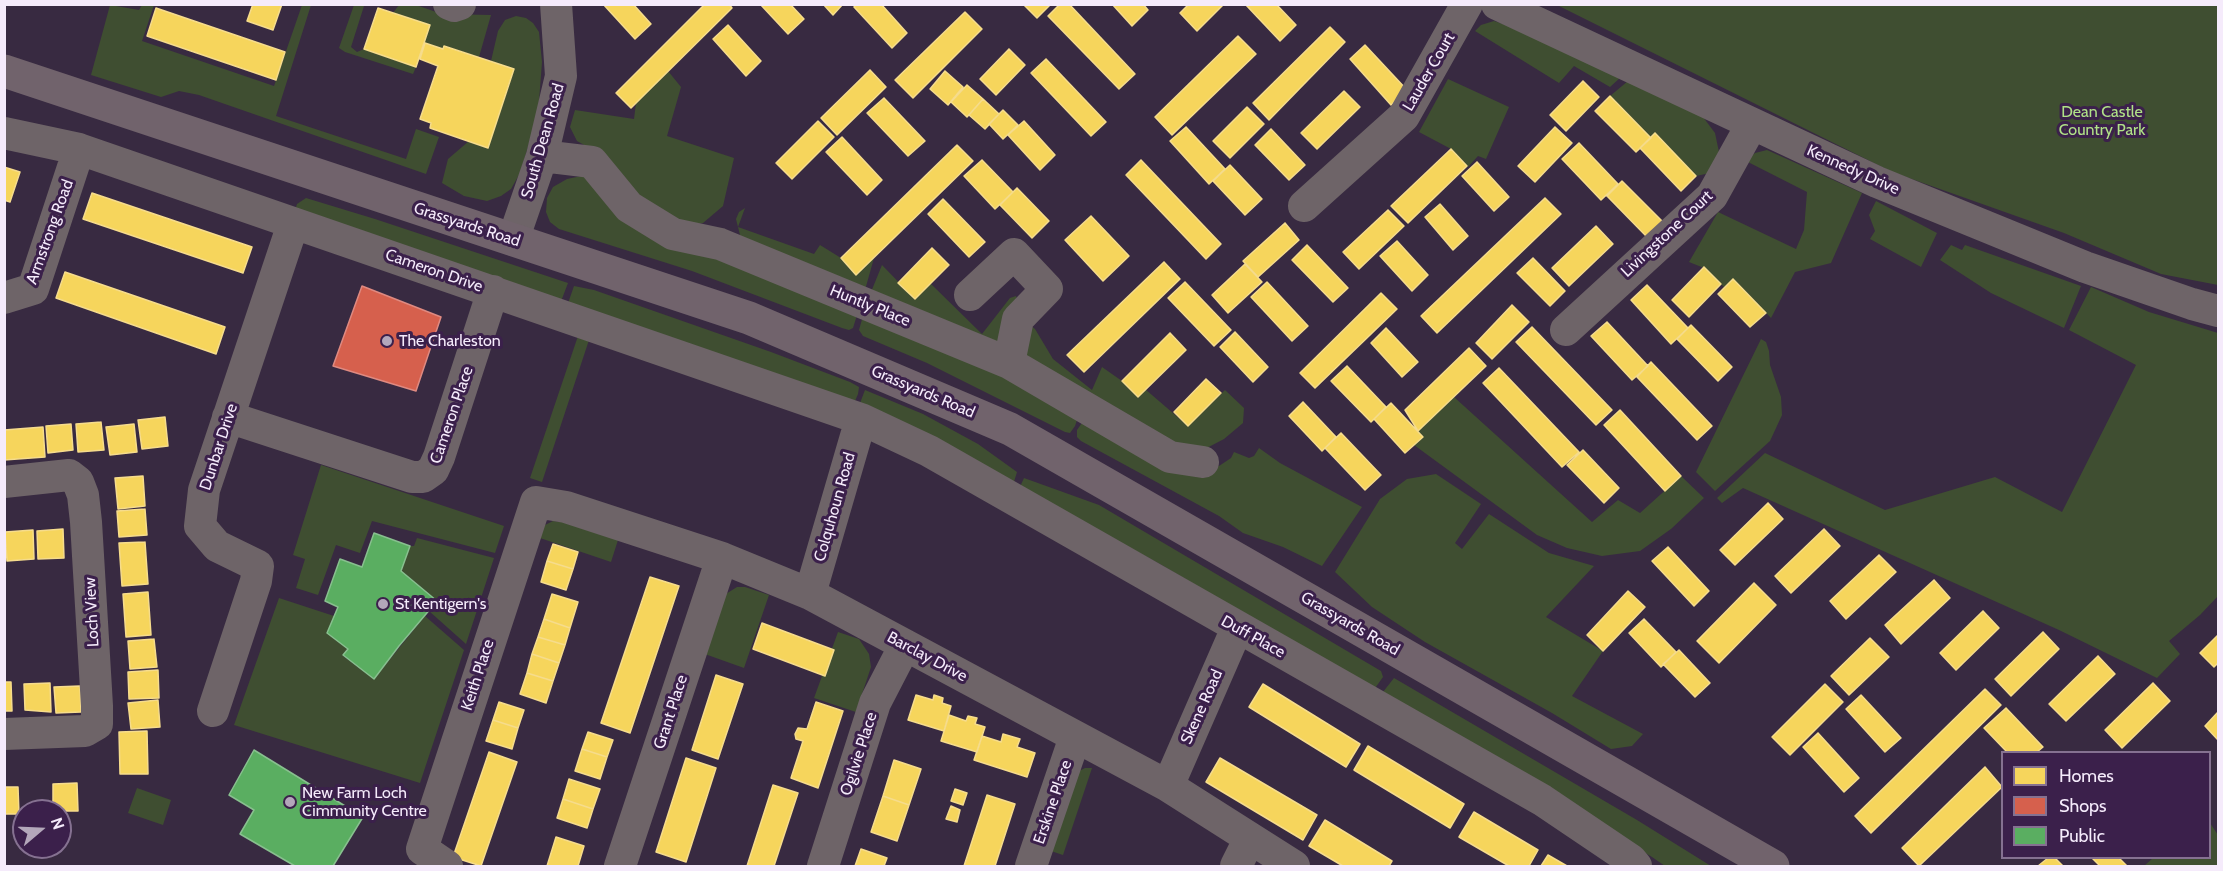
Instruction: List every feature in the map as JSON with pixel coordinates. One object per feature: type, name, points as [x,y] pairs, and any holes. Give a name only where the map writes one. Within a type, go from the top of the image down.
[{"type":"main road","name":"Grassyards Road","points":[[4,71],[749,318],[1010,429],[1765,864]]},
{"type":"street","points":[[449,4],[460,4]]},
{"type":"street","name":"South Dean Road","points":[[513,240],[542,156],[561,76],[556,4]]},
{"type":"street","name":"Lauder Court","points":[[1304,206],[1404,116],[1467,4]]},
{"type":"street","name":"Kennedy Drive","points":[[1497,4],[1877,182],[2074,263],[2218,311]]},
{"type":"street","name":"Livingstone Court","points":[[1566,330],[1712,195],[1752,124]]},
{"type":"street","name":"Cameron Drive","points":[[4,133],[79,150],[861,419]]},
{"type":"street","name":"Armstrong Road","points":[[4,298],[33,289],[79,150]]},
{"type":"street","name":"Huntly Place","points":[[542,156],[592,162],[629,207],[673,234],[720,244],[1009,363],[1170,458],[1203,462]]},
{"type":"street","name":"Dunbar Drive","points":[[213,711],[256,581],[258,566],[217,546],[200,526],[204,490],[293,224]]},
{"type":"street","points":[[970,295],[1014,254],[1047,289],[1018,319],[1009,363]]},
{"type":"street","name":"Cameron Place","points":[[228,417],[412,477],[423,477],[433,470],[439,458],[493,291]]},
{"type":"street","name":"Colquhoun Road","points":[[810,594],[861,419]]},
{"type":"street","name":"Duff Place","points":[[861,419],[929,451],[1542,800],[1631,860],[1636,867]]},
{"type":"street","name":"Loch View","points":[[4,482],[69,475],[78,482],[83,495],[86,522],[97,706],[97,724],[85,731],[4,734]]},
{"type":"street","name":"Barclay Drive","points":[[536,502],[566,507],[723,558],[810,594],[1168,786],[1242,853],[1294,867]]},
{"type":"street","name":"Keith Place","points":[[434,858],[536,502]]},
{"type":"street","name":"Grant Place","points":[[620,867],[723,558]]},
{"type":"street","name":"Skene Road","points":[[1168,786],[1238,628]]},
{"type":"street","name":"Ogilvie Place","points":[[823,867],[875,703],[905,645]]},
{"type":"street","name":"Erskine Place","points":[[1031,867],[1075,736]]},
{"type":"green space","points":[[413,4],[442,14],[491,15],[479,57],[445,46],[443,49],[425,43],[393,13],[399,5]]},
{"type":"green space","points":[[110,5],[139,10],[142,5],[154,5],[142,41],[274,86],[302,5],[311,5],[276,116],[406,159],[416,129],[439,137],[426,174],[199,95],[179,91],[161,97],[91,75]]},
{"type":"green space","points":[[354,5],[367,5],[364,6],[351,47],[357,52],[364,49],[416,67],[413,74],[339,48]]},
{"type":"green space","name":"Dean Castle Country Park","points":[[1557,5],[2218,5],[2218,285],[2161,274],[2064,233],[1892,172]]},
{"type":"green space","points":[[516,16],[526,18],[539,32],[542,62],[538,114],[520,173],[511,189],[487,201],[464,196],[442,183],[448,159],[469,141],[488,147],[514,70],[491,61],[498,31],[505,20]]},
{"type":"green space","points":[[1494,21],[1621,77],[1610,87],[1574,66],[1559,83],[1475,31],[1481,25]]},
{"type":"green space","points":[[668,71],[681,87],[667,136],[734,158],[723,206],[703,223],[686,226],[641,204],[595,151],[577,141],[570,127],[575,110],[634,119],[636,103]]},
{"type":"green space","points":[[1448,79],[1509,107],[1486,159],[1478,156],[1468,167],[1451,149],[1419,132]]},
{"type":"green space","points":[[1628,81],[1703,117],[1715,133],[1719,152],[1710,173],[1696,176],[1656,134],[1651,138],[1610,96]]},
{"type":"green space","points":[[1767,150],[1862,193],[1831,263],[1795,272],[1771,318],[1733,279],[1724,287],[1704,268],[1689,262],[1718,212],[1796,249],[1804,230],[1807,192],[1746,161],[1755,153]]},
{"type":"green space","points":[[586,175],[858,312],[853,328],[849,330],[842,328],[692,271],[559,229],[550,222],[546,212],[547,198],[553,187],[567,179]]},
{"type":"green space","points":[[306,198],[568,283],[560,304],[293,217],[297,204]]},
{"type":"green space","points":[[1876,201],[1937,233],[1921,267],[1870,239],[1875,231],[1869,215]]},
{"type":"green space","points":[[745,208],[738,227],[736,219],[739,212]]},
{"type":"green space","points":[[738,227],[814,254],[820,245],[841,258],[856,274],[874,258],[865,290],[741,239]]},
{"type":"green space","points":[[1951,245],[1962,250],[1965,245],[2081,286],[2064,328],[1991,293],[1940,260]]},
{"type":"green space","points":[[882,265],[915,299],[930,283],[982,334],[1010,298],[1016,296],[1018,302],[997,348],[871,292]]},
{"type":"green space","points":[[574,286],[594,290],[850,382],[859,387],[858,394],[852,408],[567,306]]},
{"type":"green space","points":[[2091,287],[2149,312],[2218,333],[2218,596],[2200,615],[2169,641],[2180,654],[2157,678],[2059,630],[1743,488],[1722,503],[1717,498],[1765,453],[1885,510],[1995,477],[2062,512],[2136,365],[2069,330]]},
{"type":"green space","points":[[863,316],[928,339],[1079,414],[1075,426],[1070,433],[1065,432],[927,363],[863,336],[859,330]]},
{"type":"green space","points":[[1022,322],[1035,329],[1053,359],[1092,390],[1102,367],[1122,381],[1138,397],[1145,389],[1188,426],[1225,390],[1244,408],[1243,423],[1224,439],[1201,451],[1171,443],[1027,360]]},
{"type":"green space","points":[[579,333],[590,337],[542,482],[530,478]]},
{"type":"green space","points":[[1761,339],[1766,342],[1769,351],[1770,365],[1781,397],[1782,415],[1770,441],[1715,491],[1696,472]]},
{"type":"green space","points":[[865,390],[923,414],[978,444],[1017,472],[1013,485],[857,411]]},
{"type":"green space","points":[[1454,397],[1592,522],[1618,500],[1640,513],[1681,476],[1704,498],[1671,529],[1640,551],[1602,556],[1567,548],[1537,535],[1414,445],[1423,437],[1418,431]]},
{"type":"green space","points":[[1086,417],[1200,471],[1219,466],[1231,458],[1234,452],[1249,458],[1254,456],[1259,448],[1280,463],[1362,507],[1322,566],[1283,547],[1243,533],[1219,516],[1081,441],[1077,437],[1077,430]]},
{"type":"green space","points":[[321,465],[504,526],[495,553],[372,521],[360,553],[336,545],[318,595],[296,588],[305,559],[293,555]]},
{"type":"green space","points":[[1436,474],[1481,504],[1455,543],[1462,549],[1489,514],[1549,553],[1594,566],[1546,617],[1603,651],[1572,696],[1643,734],[1632,746],[1611,749],[1425,642],[1372,607],[1335,572],[1380,499],[1407,479]]},
{"type":"green space","points":[[1024,478],[1099,505],[1381,671],[1383,677],[1373,691],[1160,564],[1019,489]]},
{"type":"green space","points":[[553,521],[563,522],[618,540],[611,562],[537,537],[545,525]]},
{"type":"green space","points":[[417,538],[494,558],[466,644],[429,611],[437,601],[401,571],[410,546],[414,546]]},
{"type":"green space","points":[[737,587],[745,587],[769,595],[744,668],[702,653],[721,597]]},
{"type":"green space","points":[[279,598],[334,616],[348,649],[343,656],[374,679],[425,616],[464,650],[420,783],[234,725]]},
{"type":"green space","points":[[838,632],[859,639],[869,654],[871,667],[856,712],[814,698]]},
{"type":"green space","points":[[1394,678],[1637,820],[1711,866],[1665,866],[1560,801],[1379,697]]},
{"type":"green space","points":[[1085,768],[1092,768],[1063,855],[1045,849],[1073,774]]},
{"type":"green space","points":[[137,788],[171,800],[163,825],[128,813]]},
{"type":"green space","points":[[2211,824],[2218,835],[2218,866],[2144,866],[2152,859],[2211,859]]},
{"type":"building: Homes","points":[[253,4],[282,4],[273,30],[247,21]]},
{"type":"building: Homes","points":[[603,4],[633,4],[651,24],[635,39]]},
{"type":"building: Homes","points":[[705,4],[729,4],[732,8],[631,108],[616,93]]},
{"type":"building: Homes","points":[[760,4],[790,4],[804,19],[788,34]]},
{"type":"building: Homes","points":[[823,4],[843,4],[833,15]]},
{"type":"building: Homes","points":[[856,4],[881,4],[907,33],[892,48],[854,7]]},
{"type":"building: Homes","points":[[1023,4],[1051,4],[1037,18]]},
{"type":"building: Homes","points":[[1060,4],[1069,4],[1135,74],[1119,89],[1048,16]]},
{"type":"building: Homes","points":[[1112,4],[1143,4],[1148,10],[1132,26]]},
{"type":"building: Homes","points":[[1189,4],[1224,4],[1197,31],[1180,13]]},
{"type":"building: Homes","points":[[1245,4],[1276,4],[1296,25],[1280,41]]},
{"type":"building: Homes","points":[[156,8],[285,52],[276,80],[147,36]]},
{"type":"building: Homes","points":[[378,8],[430,25],[416,67],[364,49]]},
{"type":"building: Homes","points":[[965,12],[982,29],[913,98],[895,80]]},
{"type":"building: Homes","points":[[728,25],[761,61],[746,76],[713,39]]},
{"type":"building: Homes","points":[[1330,27],[1345,42],[1269,120],[1253,103]]},
{"type":"building: Homes","points":[[1238,36],[1256,54],[1172,135],[1155,117]]},
{"type":"building: Homes","points":[[425,43],[443,49],[444,46],[514,69],[488,148],[430,128],[431,123],[420,119],[438,66],[420,59]]},
{"type":"building: Homes","points":[[1365,45],[1407,90],[1391,105],[1350,59]]},
{"type":"building: Homes","points":[[1009,49],[1025,65],[996,95],[980,79]]},
{"type":"building: Homes","points":[[1046,59],[1106,122],[1091,136],[1031,73]]},
{"type":"building: Homes","points":[[870,70],[886,87],[837,135],[821,118]]},
{"type":"building: Homes","points":[[945,71],[963,87],[948,105],[930,89]]},
{"type":"building: Homes","points":[[1583,81],[1599,97],[1566,131],[1550,115]]},
{"type":"building: Homes","points":[[967,85],[983,99],[967,117],[951,102]]},
{"type":"building: Homes","points":[[1344,91],[1360,107],[1317,149],[1301,133]]},
{"type":"building: Homes","points":[[1610,96],[1651,138],[1636,152],[1595,111]]},
{"type":"building: Homes","points":[[884,98],[925,141],[908,156],[867,113]]},
{"type":"building: Homes","points":[[983,99],[999,114],[985,129],[969,115]]},
{"type":"building: Homes","points":[[1247,107],[1264,124],[1230,158],[1213,141]]},
{"type":"building: Homes","points":[[1003,110],[1018,125],[1003,139],[989,124]]},
{"type":"building: Homes","points":[[818,121],[834,137],[792,179],[776,163]]},
{"type":"building: Homes","points":[[1024,121],[1055,155],[1040,170],[1008,135]]},
{"type":"building: Homes","points":[[1186,127],[1225,169],[1209,184],[1170,141]]},
{"type":"building: Homes","points":[[1555,127],[1572,143],[1535,182],[1518,166]]},
{"type":"building: Homes","points":[[1271,129],[1305,165],[1289,180],[1255,145]]},
{"type":"building: Homes","points":[[1655,133],[1696,176],[1681,191],[1640,148]]},
{"type":"building: Homes","points":[[842,137],[882,180],[867,195],[826,152]]},
{"type":"building: Homes","points":[[1579,143],[1618,184],[1601,200],[1562,159]]},
{"type":"building: Homes","points":[[957,145],[973,161],[856,275],[841,258]]},
{"type":"building: Homes","points":[[1451,149],[1467,166],[1408,223],[1391,206]]},
{"type":"building: Homes","points":[[982,160],[1013,192],[995,209],[964,176]]},
{"type":"building: Homes","points":[[1141,160],[1221,244],[1206,259],[1126,175]]},
{"type":"building: Homes","points":[[1477,162],[1509,197],[1494,211],[1462,176]]},
{"type":"building: Homes","points":[[1230,165],[1262,199],[1245,215],[1213,181]]},
{"type":"building: Homes","points":[[4,167],[20,172],[10,202],[4,200]]},
{"type":"building: Homes","points":[[1622,181],[1664,223],[1648,238],[1607,196]]},
{"type":"building: Homes","points":[[1017,188],[1049,221],[1032,238],[1000,205]]},
{"type":"building: Homes","points":[[92,193],[252,247],[243,273],[83,219]]},
{"type":"building: Homes","points":[[1545,198],[1561,214],[1437,333],[1421,316]]},
{"type":"building: Homes","points":[[943,199],[985,242],[969,257],[928,214]]},
{"type":"building: Homes","points":[[1440,204],[1468,236],[1453,250],[1425,217]]},
{"type":"building: Homes","points":[[1388,210],[1404,226],[1359,269],[1343,252]]},
{"type":"building: Homes","points":[[1091,216],[1129,256],[1103,281],[1065,240]]},
{"type":"building: Homes","points":[[1285,223],[1299,240],[1258,277],[1243,261]]},
{"type":"building: Homes","points":[[1596,226],[1613,244],[1569,286],[1552,268]]},
{"type":"building: Homes","points":[[1397,241],[1428,275],[1412,291],[1380,256]]},
{"type":"building: Homes","points":[[1307,245],[1348,288],[1333,302],[1292,260]]},
{"type":"building: Homes","points":[[932,248],[949,265],[915,299],[898,283]]},
{"type":"building: Homes","points":[[1533,258],[1565,291],[1550,306],[1517,273]]},
{"type":"building: Homes","points":[[1164,262],[1180,279],[1084,372],[1067,355]]},
{"type":"building: Homes","points":[[1245,264],[1262,282],[1228,313],[1212,295]]},
{"type":"building: Homes","points":[[1704,267],[1721,284],[1689,317],[1672,300]]},
{"type":"building: Homes","points":[[65,272],[225,327],[216,354],[56,298]]},
{"type":"building: Homes","points":[[1733,279],[1766,313],[1750,327],[1718,294]]},
{"type":"building: Homes","points":[[1185,282],[1231,330],[1214,346],[1168,298]]},
{"type":"building: Homes","points":[[1267,282],[1308,326],[1292,341],[1251,297]]},
{"type":"building: Homes","points":[[1647,285],[1688,328],[1671,344],[1631,300]]},
{"type":"building: Homes","points":[[1381,293],[1397,309],[1315,388],[1300,373]]},
{"type":"building: Homes","points":[[1512,305],[1529,322],[1492,359],[1476,343]]},
{"type":"building: Homes","points":[[1607,322],[1648,366],[1632,380],[1591,336]]},
{"type":"building: Homes","points":[[1691,325],[1732,367],[1718,381],[1677,339]]},
{"type":"building: Homes","points":[[1532,327],[1612,410],[1596,425],[1516,342]]},
{"type":"building: Homes","points":[[1386,328],[1418,362],[1402,377],[1371,343]]},
{"type":"building: Homes","points":[[1235,332],[1268,367],[1253,382],[1220,347]]},
{"type":"building: Homes","points":[[1170,333],[1186,350],[1138,397],[1122,381]]},
{"type":"building: Homes","points":[[1469,348],[1486,366],[1418,431],[1405,410]]},
{"type":"building: Homes","points":[[1651,362],[1712,426],[1697,440],[1637,377]]},
{"type":"building: Homes","points":[[1347,366],[1386,407],[1371,422],[1331,381]]},
{"type":"building: Homes","points":[[1499,368],[1579,452],[1562,467],[1483,383]]},
{"type":"building: Homes","points":[[1206,379],[1221,393],[1188,426],[1174,412]]},
{"type":"building: Homes","points":[[1303,402],[1336,437],[1322,451],[1289,416]]},
{"type":"building: Homes","points":[[1391,403],[1423,437],[1405,453],[1374,419]]},
{"type":"building: Homes","points":[[1620,410],[1681,476],[1665,491],[1604,425]]},
{"type":"building: Homes","points":[[165,417],[168,446],[142,449],[138,420]]},
{"type":"building: Homes","points":[[101,422],[104,450],[78,452],[76,424]]},
{"type":"building: Homes","points":[[71,424],[73,450],[48,453],[46,426]]},
{"type":"building: Homes","points":[[134,424],[137,452],[110,455],[106,427]]},
{"type":"building: Homes","points":[[43,427],[45,457],[4,460],[4,430]]},
{"type":"building: Homes","points":[[1341,433],[1381,475],[1365,490],[1325,448]]},
{"type":"building: Homes","points":[[1583,450],[1619,488],[1604,503],[1567,465]]},
{"type":"building: Homes","points":[[143,476],[145,506],[118,509],[115,478]]},
{"type":"building: Homes","points":[[1768,503],[1783,519],[1735,565],[1720,550]]},
{"type":"building: Homes","points":[[145,509],[147,535],[119,537],[117,511]]},
{"type":"building: Homes","points":[[63,529],[64,558],[38,559],[37,531]]},
{"type":"building: Homes","points":[[1824,529],[1840,546],[1791,593],[1775,576]]},
{"type":"building: Homes","points":[[33,530],[34,559],[7,561],[5,532]]},
{"type":"building: Homes","points":[[145,542],[148,584],[122,586],[119,543]]},
{"type":"building: Homes","points":[[553,544],[578,552],[573,569],[547,561]]},
{"type":"building: Homes","points":[[1668,547],[1709,591],[1694,606],[1652,561]]},
{"type":"building: Homes","points":[[1879,555],[1896,572],[1846,619],[1830,601]]},
{"type":"building: Homes","points":[[547,561],[573,569],[566,590],[541,582]]},
{"type":"building: Homes","points":[[650,577],[679,586],[630,733],[601,723]]},
{"type":"building: Homes","points":[[1934,580],[1950,598],[1901,644],[1885,625]]},
{"type":"building: Homes","points":[[1754,583],[1776,605],[1719,663],[1697,641]]},
{"type":"building: Homes","points":[[1628,591],[1645,607],[1603,651],[1587,635]]},
{"type":"building: Homes","points":[[148,592],[151,635],[126,637],[123,594]]},
{"type":"building: Homes","points":[[552,594],[578,602],[570,628],[544,619]]},
{"type":"building: Homes","points":[[1983,611],[1999,628],[1956,670],[1940,653]]},
{"type":"building: Homes","points":[[544,619],[570,628],[565,645],[538,637]]},
{"type":"building: Homes","points":[[1644,619],[1676,652],[1661,667],[1629,633]]},
{"type":"building: Homes","points":[[762,623],[834,650],[825,676],[753,649]]},
{"type":"building: Homes","points":[[2043,632],[2059,649],[2011,696],[1995,679]]},
{"type":"building: Homes","points":[[2218,635],[2218,663],[2214,667],[2200,653]]},
{"type":"building: Homes","points":[[538,637],[565,645],[559,663],[532,654]]},
{"type":"building: Homes","points":[[1870,638],[1889,657],[1849,695],[1831,676]]},
{"type":"building: Homes","points":[[154,639],[157,667],[130,669],[128,641]]},
{"type":"building: Homes","points":[[1679,650],[1710,683],[1695,697],[1663,664]]},
{"type":"building: Homes","points":[[532,654],[559,663],[553,681],[527,673]]},
{"type":"building: Homes","points":[[2098,656],[2115,674],[2066,721],[2049,704]]},
{"type":"building: Homes","points":[[158,670],[159,698],[129,699],[128,672]]},
{"type":"building: Homes","points":[[527,673],[553,681],[546,703],[520,694]]},
{"type":"building: Homes","points":[[716,675],[743,684],[718,759],[692,750]]},
{"type":"building: Homes","points":[[4,682],[11,682],[12,711],[4,711]]},
{"type":"building: Homes","points":[[50,683],[51,712],[25,710],[24,684]]},
{"type":"building: Homes","points":[[2153,683],[2170,701],[2122,748],[2105,730]]},
{"type":"building: Homes","points":[[1263,684],[1360,744],[1346,767],[1249,707]]},
{"type":"building: Homes","points":[[1825,684],[1843,702],[1790,755],[1772,737]]},
{"type":"building: Homes","points":[[80,686],[81,712],[56,713],[54,687]]},
{"type":"building: Homes","points":[[1985,689],[2001,705],[1871,833],[1855,816]]},
{"type":"building: Homes","points":[[916,695],[933,700],[934,695],[943,698],[942,703],[951,706],[944,731],[908,720]]},
{"type":"building: Homes","points":[[1861,695],[1901,738],[1885,752],[1846,709]]},
{"type":"building: Homes","points":[[158,700],[160,727],[131,729],[128,703]]},
{"type":"building: Homes","points":[[499,702],[524,710],[518,728],[493,720]]},
{"type":"building: Homes","points":[[816,702],[843,711],[818,788],[791,778],[803,741],[796,739],[795,734],[798,728],[807,729]]},
{"type":"building: Homes","points":[[2006,708],[2043,747],[2038,751],[2006,751],[1984,728]]},
{"type":"building: Homes","points":[[2218,712],[2218,740],[2205,726]]},
{"type":"building: Homes","points":[[949,715],[966,721],[968,716],[977,718],[975,724],[985,727],[977,752],[941,741]]},
{"type":"building: Homes","points":[[493,720],[518,728],[512,749],[486,741]]},
{"type":"building: Homes","points":[[147,731],[148,774],[120,774],[119,732]]},
{"type":"building: Homes","points":[[588,732],[613,740],[607,757],[582,749]]},
{"type":"building: Homes","points":[[1818,733],[1859,778],[1844,792],[1803,747]]},
{"type":"building: Homes","points":[[1003,734],[1020,739],[1017,747],[1035,753],[1027,777],[974,760],[982,736],[1001,742]]},
{"type":"building: Homes","points":[[1368,746],[1464,804],[1450,828],[1354,770]]},
{"type":"building: Homes","points":[[582,749],[607,757],[600,779],[575,771]]},
{"type":"building: Homes","points":[[489,752],[517,762],[481,866],[453,857]]},
{"type":"building: Homes","points":[[686,758],[716,768],[686,862],[656,852]]},
{"type":"building: Homes","points":[[1220,758],[1317,815],[1303,840],[1206,782]]},
{"type":"building: Homes","points":[[894,760],[921,769],[909,805],[883,796]]},
{"type":"building: Homes","points":[[1985,767],[2001,786],[1919,866],[1902,848]]},
{"type":"building: Homes","points":[[569,779],[600,789],[593,809],[563,799]]},
{"type":"building: Homes","points":[[77,783],[78,811],[72,811],[72,799],[53,799],[53,784]]},
{"type":"building: Homes","points":[[773,785],[798,793],[774,866],[747,866]]},
{"type":"building: Homes","points":[[4,787],[18,787],[18,799],[12,799],[12,814],[4,814]]},
{"type":"building: Homes","points":[[955,789],[967,793],[963,805],[951,801]]},
{"type":"building: Homes","points":[[987,795],[1015,804],[995,866],[964,866]]},
{"type":"building: Homes","points":[[883,796],[909,805],[897,841],[871,832]]},
{"type":"building: Homes","points":[[563,799],[593,809],[587,828],[557,818]]},
{"type":"building: Homes","points":[[951,806],[960,810],[957,822],[946,819]]},
{"type":"building: Homes","points":[[1474,812],[1538,850],[1529,866],[1509,866],[1459,837]]},
{"type":"building: Homes","points":[[1325,820],[1392,861],[1389,866],[1343,866],[1309,846]]},
{"type":"building: Homes","points":[[556,837],[584,846],[578,866],[547,866]]},
{"type":"building: Homes","points":[[861,849],[887,858],[884,866],[855,866]]},
{"type":"building: Homes","points":[[1548,855],[1567,866],[1541,866]]},
{"type":"building: Homes","points":[[2047,859],[2056,859],[2063,866],[2038,866]]},
{"type":"building: Homes","points":[[2093,859],[2120,859],[2127,866],[2100,866]]},
{"type":"building: Shops","name":"The Charleston","points":[[362,286],[441,317],[416,391],[333,366]]},
{"type":"building: Public","name":"St Kentigern's","points":[[374,533],[410,546],[401,571],[437,601],[374,679],[343,655],[348,649],[327,633],[338,607],[325,601],[340,559],[362,567]]},
{"type":"building: Public","name":"New Farm Loch Cimmunity Centre","points":[[254,750],[363,817],[333,866],[295,866],[240,834],[254,810],[229,795]]},
{"type":"place","name":"The Charleston","points":[[387,341]]},
{"type":"place","name":"St Kentigern's","points":[[383,604]]},
{"type":"place","name":"New Farm Loch Cimmunity Centre","points":[[290,802]]}]
